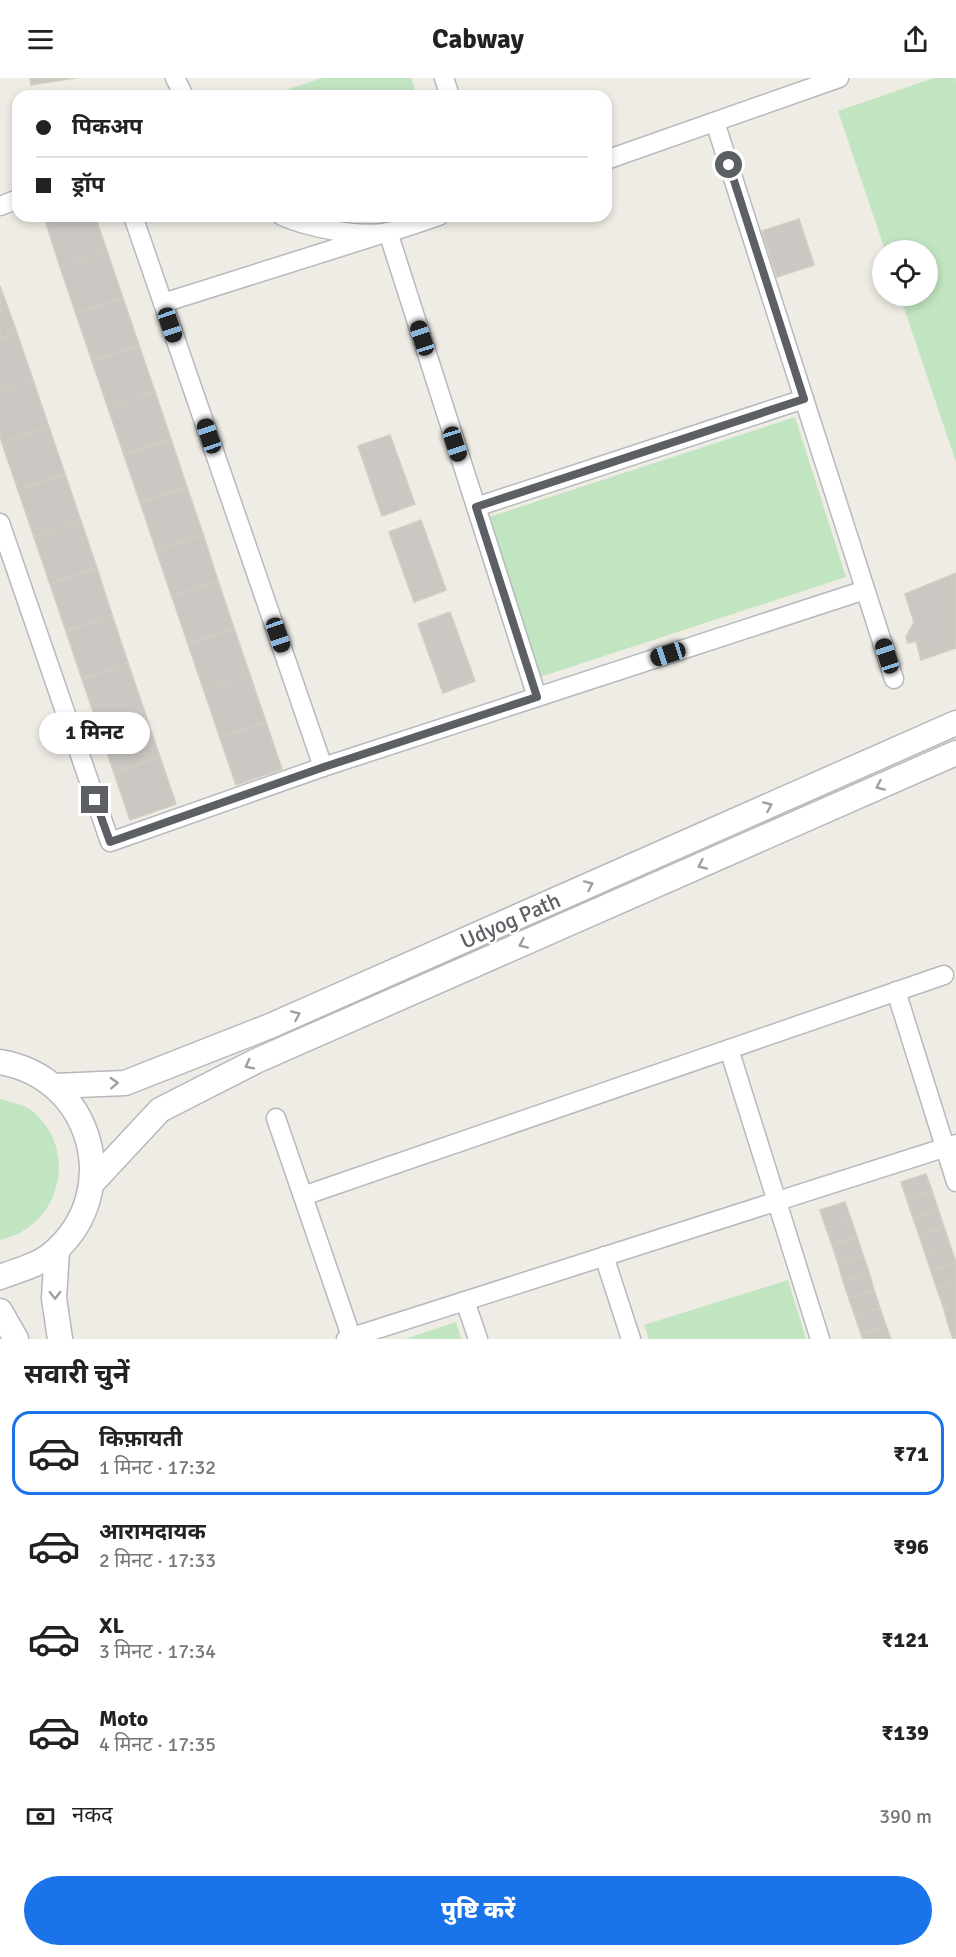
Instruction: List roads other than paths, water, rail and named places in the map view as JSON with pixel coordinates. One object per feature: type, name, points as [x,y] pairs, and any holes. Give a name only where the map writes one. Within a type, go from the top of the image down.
[{"type":"main road","name":"Udyog Path","points":[[55,1086],[125,1083],[270,1026],[956,723]]},
{"type":"main road","name":"Udyog Path","points":[[92,1183],[160,1110],[256,1061],[956,753]]},
{"type":"main road","points":[[0,1277],[44,1261],[57,1251],[77,1226],[85,1209],[92,1183],[90,1145],[79,1116],[71,1103],[55,1086],[37,1073],[2,1060]]},
{"type":"main road","points":[[57,1251],[54,1298],[60,1339]]},
{"type":"main road","points":[[0,1311],[16,1339]]},
{"type":"street","points":[[612,158],[839,78]]},
{"type":"street","points":[[716,122],[894,679]]},
{"type":"street","points":[[135,222],[324,767]]},
{"type":"street","points":[[296,222],[340,232],[388,232]]},
{"type":"street","points":[[163,303],[420,222]]},
{"type":"street","points":[[388,232],[537,697]]},
{"type":"street","points":[[476,507],[804,399]]},
{"type":"street","points":[[0,523],[110,842],[324,767],[865,590]]},
{"type":"street","points":[[303,1196],[944,975]]},
{"type":"street","points":[[896,991],[951,1146],[956,1182]]},
{"type":"street","points":[[729,1049],[820,1339]]},
{"type":"street","points":[[276,1118],[350,1338],[951,1146]]},
{"type":"street","points":[[604,1256],[631,1339]]},
{"type":"street","points":[[465,1301],[478,1339]]}]
